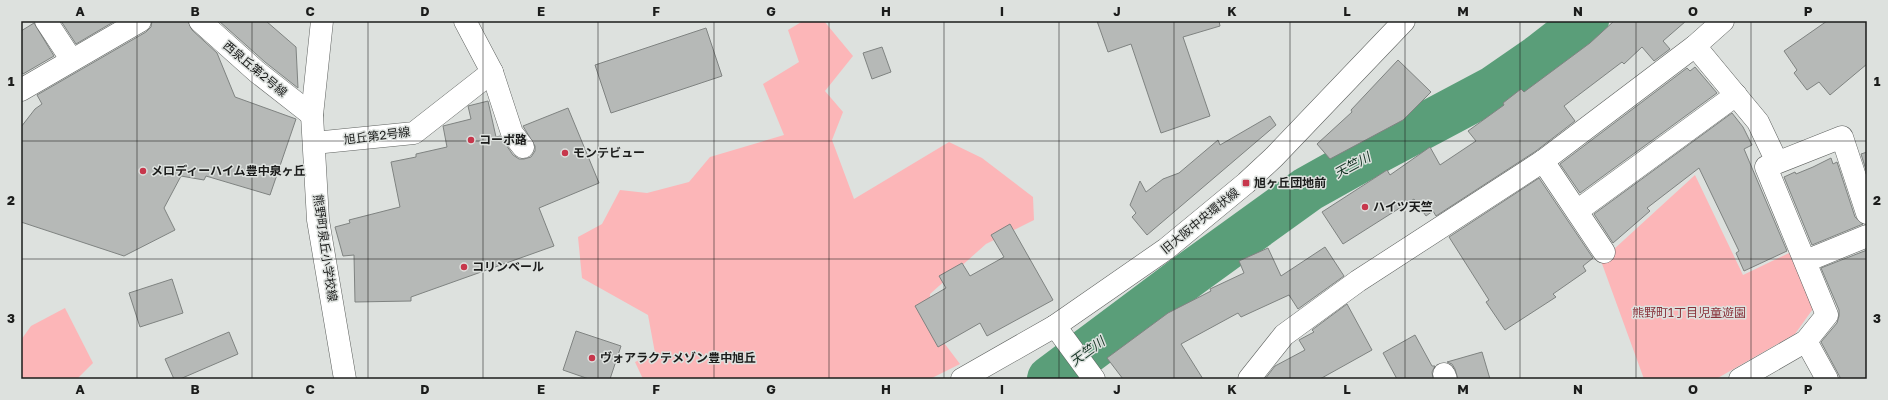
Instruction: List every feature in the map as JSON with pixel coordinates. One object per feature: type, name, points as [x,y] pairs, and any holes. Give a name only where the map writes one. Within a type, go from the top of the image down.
[{"type":"street","points":[[46,21],[71,59]]},
{"type":"street","points":[[21,90],[71,59],[140,21]]},
{"type":"street","name":"西泉丘第2号線","points":[[200,21],[257,72],[312,114]]},
{"type":"street","name":"熊野町泉丘小学校線","points":[[322,21],[312,114],[318,220],[345,379]]},
{"type":"street","points":[[465,21],[492,72],[512,133],[523,147]]},
{"type":"street","name":"旧大阪中央環状線","points":[[962,379],[1061,334],[1166,249],[1246,183],[1274,157],[1404,21]]},
{"type":"street","points":[[1249,379],[1284,335],[1358,281],[1543,161],[1695,46],[1723,21]]},
{"type":"street","points":[[1695,46],[1758,122],[1777,162]]},
{"type":"street","name":"旭丘第2号線","points":[[314,143],[414,133],[492,72]]},
{"type":"street","points":[[1577,210],[1736,95]]},
{"type":"street","points":[[1740,379],[1806,341],[1827,315],[1806,260],[1766,167],[1842,137],[1867,213]]},
{"type":"street","points":[[1543,161],[1604,252]]},
{"type":"street","points":[[1806,260],[1867,236]]},
{"type":"street","points":[[1061,334],[1092,376]]},
{"type":"street","points":[[1806,341],[1827,379]]},
{"type":"green space","points":[[803,21],[824,21],[853,56],[825,91],[843,112],[832,140],[854,199],[949,142],[982,158],[1033,197],[1034,220],[986,244],[930,294],[929,323],[960,364],[930,379],[643,379],[635,362],[655,353],[648,315],[582,278],[578,237],[602,224],[620,190],[647,193],[689,182],[710,157],[784,135],[763,84],[799,62],[788,30]]},
{"type":"green space","name":"熊野町1丁目児童遊園","points":[[1695,175],[1743,275],[1789,253],[1815,306],[1795,334],[1716,379],[1644,379],[1601,261]]},
{"type":"green space","points":[[65,308],[93,363],[77,379],[21,379],[21,340],[31,326]]},
{"type":"building","points":[[61,21],[115,21],[76,44]]},
{"type":"building","points":[[152,21],[188,21],[192,30],[217,53],[235,97],[296,119],[270,195],[206,176],[204,180],[181,176],[164,208],[175,230],[124,256],[21,222],[21,127],[35,109],[42,104],[37,95],[146,32],[151,27]]},
{"type":"building","points":[[219,21],[266,21],[296,47],[298,88],[265,62]]},
{"type":"building","points":[[1097,21],[1219,21],[1220,26],[1183,37],[1210,116],[1161,133],[1131,44],[1108,52]]},
{"type":"building","points":[[1614,21],[1686,21],[1663,41],[1670,49],[1654,61],[1642,47],[1624,64],[1622,62],[1564,106],[1575,121],[1536,151],[1436,216],[1433,211],[1426,216],[1414,199],[1343,244],[1322,212],[1387,170],[1390,175],[1430,147],[1440,165],[1476,141],[1468,131],[1504,105],[1503,103],[1521,89],[1524,92],[1590,43]]},
{"type":"building","points":[[1827,21],[1867,21],[1867,64],[1830,95],[1819,82],[1807,90],[1794,73],[1797,70],[1784,51]]},
{"type":"building","points":[[34,23],[54,56],[23,74],[21,71],[21,31]]},
{"type":"building","points":[[706,28],[722,76],[611,113],[595,65]]},
{"type":"building","points":[[882,47],[891,72],[872,79],[863,53]]},
{"type":"building","points":[[1398,60],[1431,92],[1403,120],[1330,159],[1317,144],[1352,112],[1351,110]]},
{"type":"building","points":[[1695,67],[1717,93],[1580,193],[1560,164],[1687,68],[1690,71]]},
{"type":"building","points":[[488,101],[496,137],[500,136],[513,155],[519,159],[531,157],[535,151],[535,146],[523,126],[568,108],[599,183],[539,208],[554,246],[411,297],[411,301],[355,302],[354,255],[343,256],[335,227],[350,223],[349,220],[400,207],[391,162],[416,157],[416,154],[447,147],[443,126],[471,119],[468,106]]},
{"type":"building","points":[[1732,113],[1743,127],[1752,145],[1744,149],[1787,251],[1744,271],[1736,253],[1739,251],[1699,168],[1647,208],[1650,211],[1613,243],[1594,214]]},
{"type":"building","points":[[1270,116],[1276,125],[1147,235],[1132,217],[1136,213],[1130,205],[1140,181],[1146,192],[1163,179],[1179,173],[1218,140],[1220,145]]},
{"type":"building","points":[[1867,152],[1867,173],[1861,154]]},
{"type":"building","points":[[1831,158],[1833,164],[1837,162],[1855,217],[1863,224],[1812,245],[1784,177],[1795,172],[1796,174]]},
{"type":"building","points":[[1539,178],[1593,258],[1583,266],[1586,271],[1553,294],[1556,297],[1505,330],[1486,302],[1489,300],[1449,237]]},
{"type":"building","points":[[1010,224],[1053,300],[987,336],[980,323],[938,347],[915,306],[946,288],[939,276],[962,263],[970,276],[1004,257],[991,235]]},
{"type":"building","points":[[1325,247],[1344,276],[1298,309],[1289,295],[1241,317],[1238,313],[1181,344],[1203,379],[1123,379],[1107,358],[1168,313],[1211,291],[1210,289],[1244,273],[1239,261],[1268,248],[1281,276]]},
{"type":"building","points":[[1867,250],[1867,379],[1841,379],[1821,342],[1837,323],[1839,310],[1821,268]]},
{"type":"building","points":[[172,279],[183,313],[140,327],[129,293]]},
{"type":"building","points":[[1347,304],[1372,350],[1320,379],[1265,379],[1275,366],[1305,350],[1299,340],[1314,332],[1312,330]]},
{"type":"building","name":"ヴォアラクテメゾン豊中旭丘","points":[[576,331],[621,346],[610,379],[589,379],[563,370]]},
{"type":"building","points":[[229,332],[238,354],[180,379],[174,379],[165,359]]},
{"type":"building","points":[[1415,335],[1432,366],[1435,366],[1432,372],[1433,379],[1397,379],[1383,353]]},
{"type":"building","points":[[1482,352],[1490,379],[1458,379],[1452,364],[1447,362]]},
{"type":"waterway","name":"天竺川","points":[[1050,379],[1189,275],[1308,189],[1495,88],[1541,56],[1586,21]]},
{"type":"place","name":"コーポ路","points":[[471,140]]},
{"type":"place","name":"モンテビュー","points":[[565,153]]},
{"type":"place","name":"メロディーハイム豊中泉ヶ丘","points":[[143,171]]},
{"type":"place","name":"旭ヶ丘団地前","points":[[1246,183]]},
{"type":"place","name":"ハイツ天竺","points":[[1365,207]]},
{"type":"place","name":"コリンベール","points":[[464,267]]},
{"type":"place","name":"ヴォアラクテメゾン豊中旭丘","points":[[592,358]]}]
